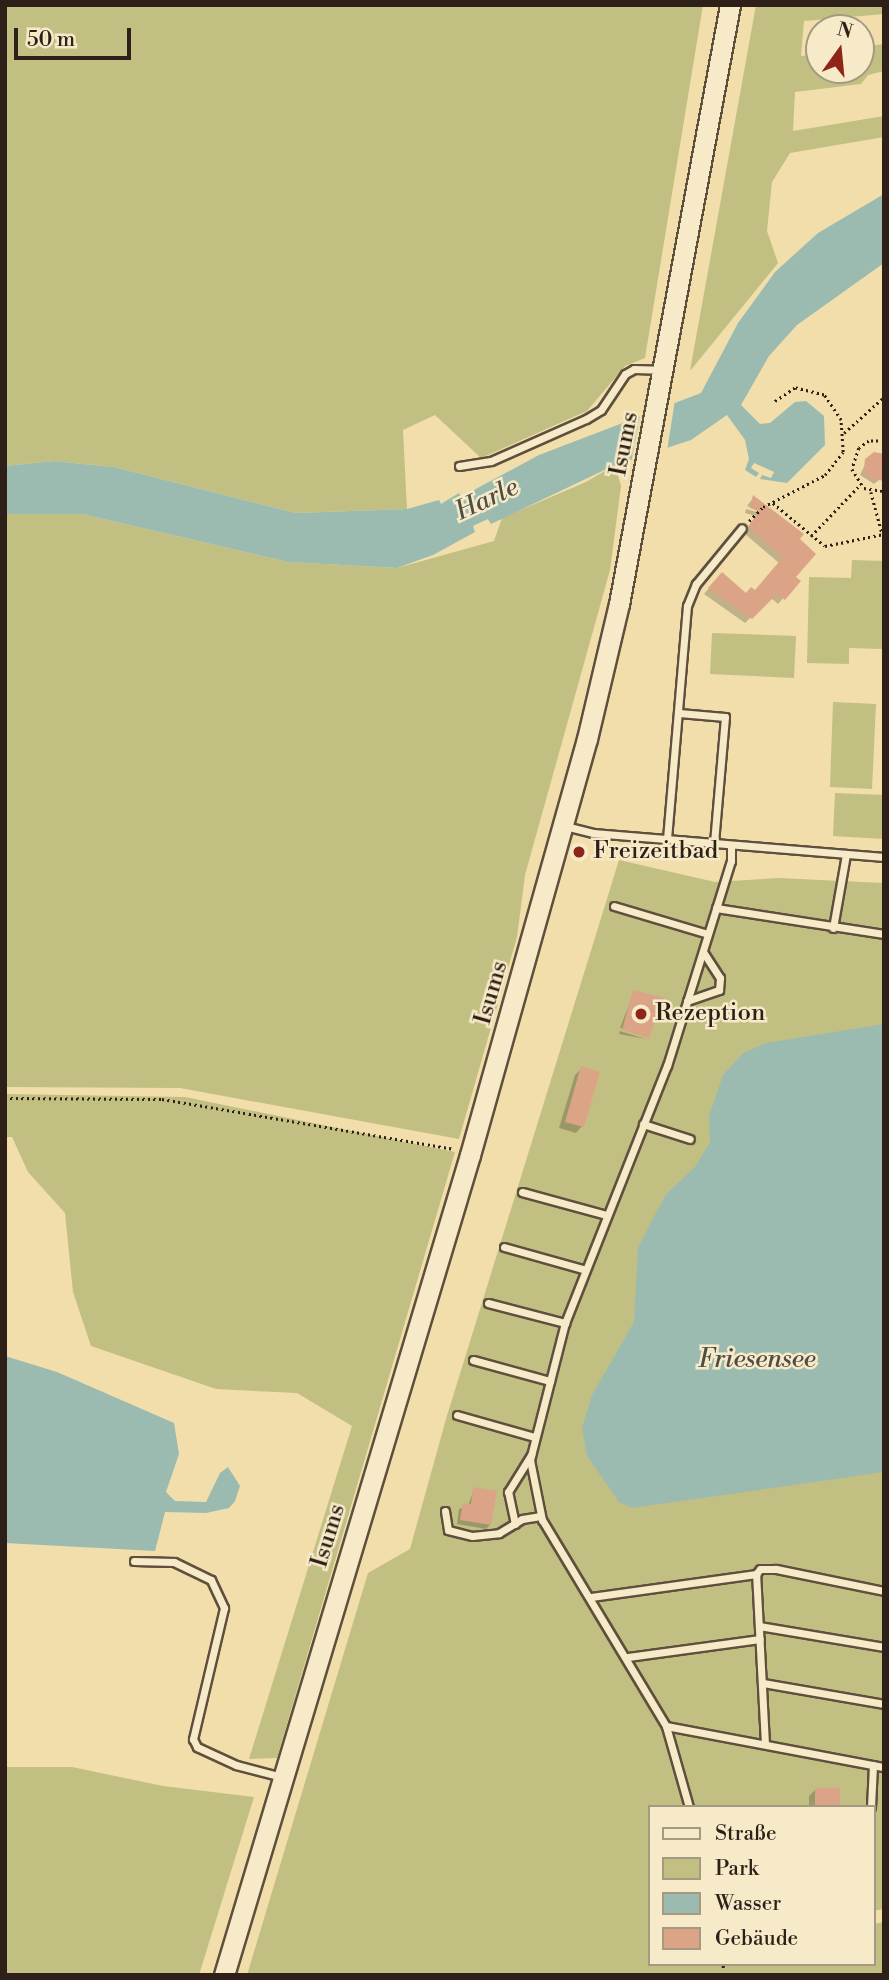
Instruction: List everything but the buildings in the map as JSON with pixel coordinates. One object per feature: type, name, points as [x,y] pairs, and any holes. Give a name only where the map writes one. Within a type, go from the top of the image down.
[{"type":"main road","name":"Isums","points":[[224,1975],[470,1155],[564,826],[602,680],[662,379],[730,5]]},
{"type":"lane","points":[[458,466],[491,461],[594,415],[617,382],[634,369],[662,379]]},
{"type":"lane","points":[[667,839],[690,594],[742,528]]},
{"type":"lane","points":[[679,713],[725,716],[714,844]]},
{"type":"lane","points":[[564,826],[731,846],[884,857]]},
{"type":"lane","points":[[688,1805],[666,1726],[628,1657],[541,1516],[531,1454],[565,1323],[583,1269],[643,1124],[687,1001],[732,861],[731,846]]},
{"type":"lane","points":[[833,928],[846,854]]},
{"type":"lane","points":[[614,906],[708,934]]},
{"type":"lane","points":[[716,908],[884,934]]},
{"type":"lane","points":[[687,1001],[719,990],[720,978],[702,952]]},
{"type":"lane","points":[[643,1124],[690,1139]]},
{"type":"lane","points":[[522,1192],[606,1215]]},
{"type":"lane","points":[[504,1247],[583,1269]]},
{"type":"lane","points":[[488,1303],[565,1323]]},
{"type":"lane","points":[[473,1360],[550,1381]]},
{"type":"lane","points":[[457,1415],[534,1437]]},
{"type":"lane","points":[[515,1524],[508,1492],[531,1454]]},
{"type":"lane","points":[[445,1511],[444,1523],[457,1534],[488,1536],[541,1516]]},
{"type":"lane","points":[[134,1561],[174,1562],[211,1580],[224,1608],[192,1739],[197,1747],[236,1765],[283,1778]]},
{"type":"lane","points":[[765,1744],[756,1574],[760,1569],[775,1569],[884,1591]]},
{"type":"lane","points":[[591,1597],[756,1574]]},
{"type":"lane","points":[[759,1626],[884,1647]]},
{"type":"lane","points":[[628,1657],[760,1639]]},
{"type":"lane","points":[[763,1682],[884,1704]]},
{"type":"lane","points":[[666,1726],[884,1767]]},
{"type":"lane","points":[[871,1805],[873,1765]]},
{"type":"path","points":[[742,528],[762,507],[807,488],[842,454],[844,433],[831,403],[815,390],[795,388],[773,403]]},
{"type":"path","points":[[844,433],[884,397]]},
{"type":"path","points":[[884,441],[869,441],[853,457],[852,469],[860,485],[871,491],[884,491]]},
{"type":"path","points":[[842,454],[853,457]]},
{"type":"path","points":[[811,536],[860,485]]},
{"type":"path","points":[[773,503],[811,536],[830,547],[883,533],[871,491]]},
{"type":"path","points":[[5,1098],[162,1099],[365,1131],[470,1155]]},
{"type":"green space","points":[[5,5],[703,5],[645,358],[625,366],[587,411],[481,458],[435,415],[403,430],[407,509],[296,513],[114,467],[54,461],[5,466]]},
{"type":"green space","points":[[756,5],[884,5],[884,14],[805,14],[801,56],[805,56],[805,84],[861,84],[795,92],[793,131],[884,116],[884,137],[790,153],[772,182],[767,231],[778,263],[690,371]]},
{"type":"green space","points":[[884,44],[884,71],[875,73],[875,45]]},
{"type":"green space","points":[[615,465],[621,486],[610,570],[525,875],[517,937],[459,1139],[180,1088],[5,1087],[5,514],[82,514],[288,562],[397,568],[494,541],[502,518],[586,482]]},
{"type":"green space","points":[[852,560],[884,561],[884,649],[849,648],[849,664],[807,663],[809,577],[851,578]]},
{"type":"green space","points":[[712,633],[796,636],[794,678],[710,674]]},
{"type":"green space","points":[[833,702],[876,704],[872,789],[830,787]]},
{"type":"green space","points":[[835,793],[884,795],[884,839],[833,836]]},
{"type":"green space","points":[[619,860],[715,882],[778,878],[884,883],[884,1909],[875,1911],[875,1805],[648,1805],[648,1966],[875,1966],[875,1924],[884,1922],[884,1975],[247,1975],[368,1573],[410,1549],[446,1419]]},
{"type":"green space","points":[[5,1094],[185,1097],[455,1152],[277,1758],[249,1759],[352,1426],[297,1393],[216,1389],[91,1346],[73,1292],[65,1213],[28,1172],[12,1137],[5,1137]]},
{"type":"green space","points":[[5,1767],[72,1767],[163,1786],[254,1797],[199,1975],[5,1975]]},
{"type":"water","name":"Harle","points":[[884,194],[884,263],[797,325],[769,356],[741,405],[760,424],[770,423],[795,402],[806,401],[824,416],[825,445],[787,483],[760,479],[762,475],[771,478],[774,472],[754,463],[751,468],[759,473],[756,477],[745,470],[749,459],[745,440],[727,415],[691,440],[615,465],[491,524],[488,519],[473,526],[475,532],[433,555],[397,568],[288,562],[82,514],[5,514],[5,466],[54,461],[114,467],[296,513],[407,509],[439,500],[441,504],[459,493],[461,497],[539,455],[701,393],[738,323],[775,272],[818,233]]},
{"type":"water","name":"Friesensee","points":[[884,1024],[884,1472],[632,1508],[619,1502],[587,1456],[582,1428],[592,1395],[634,1322],[638,1247],[666,1194],[695,1167],[710,1142],[709,1116],[723,1075],[743,1053],[766,1043]]},
{"type":"water","points":[[5,1356],[57,1372],[174,1423],[179,1454],[166,1492],[175,1501],[206,1502],[220,1473],[228,1467],[240,1486],[235,1501],[229,1508],[206,1513],[165,1512],[155,1551],[5,1543]]},
{"type":"pier","points":[[675,400],[667,451],[631,463],[641,410]]},
{"type":"place","name":"Freizeitbad","points":[[579,852]]},
{"type":"place","name":"Rezeption","points":[[641,1014]]}]
